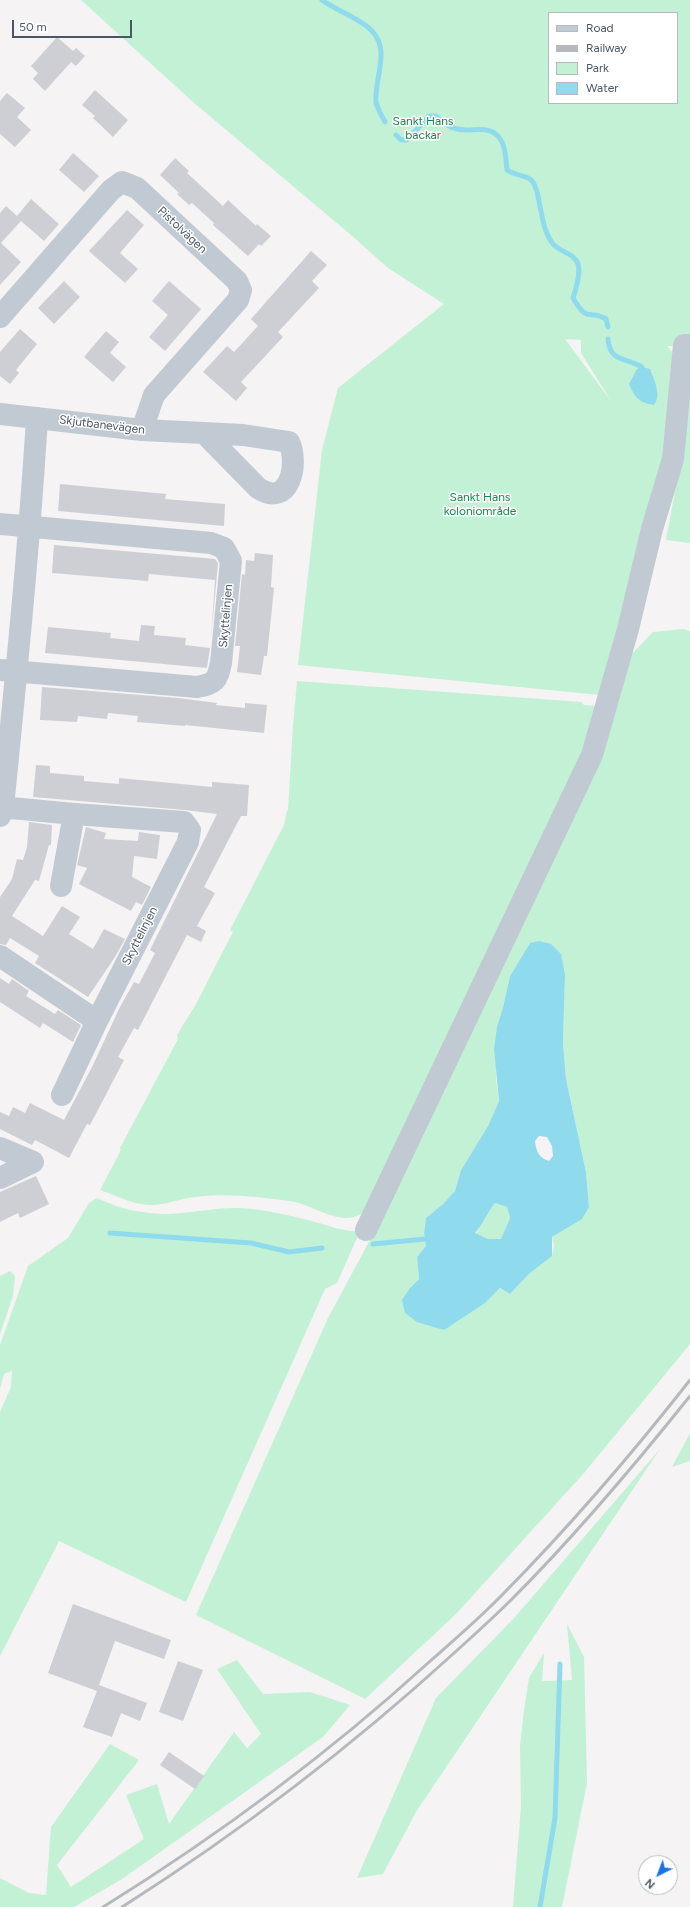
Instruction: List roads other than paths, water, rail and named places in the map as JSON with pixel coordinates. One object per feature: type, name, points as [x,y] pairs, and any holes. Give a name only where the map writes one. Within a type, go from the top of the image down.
[{"type":"street","name":"Pistolvägen","points":[[0,317],[111,190],[122,182],[137,188],[237,282],[241,290],[238,300],[154,395],[142,430]]},
{"type":"street","points":[[366,1230],[592,755],[628,629],[652,529],[673,459],[687,345]]},
{"type":"street","name":"Skjutbanevägen","points":[[0,414],[142,430],[204,433]]},
{"type":"street","name":"Skyttelinjen","points":[[38,418],[30,526],[8,670],[1,810],[184,822],[190,830],[188,842],[97,1021],[62,1095]]},
{"type":"street","name":"Skyttelinjen","points":[[0,524],[211,543],[224,548],[231,561],[222,663],[218,677],[213,683],[197,687],[8,670]]},
{"type":"street","points":[[61,886],[74,814]]},
{"type":"street","points":[[0,956],[97,1021]]},
{"type":"street","points":[[0,1148],[33,1162],[0,1178]]},
{"type":"water","points":[[642,367],[650,369],[655,383],[657,397],[654,405],[645,403],[638,399],[633,393],[629,384],[637,369]]},
{"type":"water","points":[[539,941],[551,944],[561,954],[565,975],[563,1043],[566,1079],[586,1172],[589,1207],[582,1219],[552,1237],[552,1256],[529,1274],[510,1294],[500,1288],[485,1303],[444,1330],[417,1322],[405,1313],[402,1300],[410,1288],[419,1279],[417,1257],[426,1246],[424,1233],[426,1218],[443,1204],[455,1191],[461,1170],[488,1126],[499,1101],[494,1049],[497,1027],[510,976],[530,943]],"holes":[[[539,1136],[547,1137],[552,1146],[553,1156],[549,1161],[540,1156],[537,1151],[535,1141]],[[495,1203],[507,1207],[510,1218],[501,1239],[488,1239],[475,1233]]]},
{"type":"waterway","points":[[322,0],[367,26],[378,39],[381,56],[376,102],[385,122]]},
{"type":"waterway","points":[[396,135],[401,140],[407,140],[429,116],[436,116],[445,124],[454,128],[463,130],[487,130],[498,136],[502,142],[506,156],[507,170],[530,179],[534,184],[537,191],[545,229],[549,238],[554,245],[571,255],[578,264],[579,277],[573,298],[582,311],[586,314],[596,315],[606,319],[608,327]]},
{"type":"waterway","points":[[608,339],[609,347],[615,356],[642,367]]},
{"type":"waterway","points":[[110,1233],[251,1243],[289,1252],[322,1248]]},
{"type":"waterway","points":[[373,1244],[425,1239]]},
{"type":"waterway","points":[[540,1907],[555,1818],[560,1664]]},
{"type":"railway","points":[[103,1907],[189,1851],[311,1762],[390,1697],[467,1629],[529,1568],[577,1516],[646,1435],[690,1380]]},
{"type":"railway","points":[[122,1907],[209,1849],[293,1788],[374,1723],[453,1654],[505,1606],[582,1525],[690,1396]]},
{"type":"park label","name":"Sankt Hans backar","points":[[423,128]]},
{"type":"park label","name":"Sankt Hans koloniområde","points":[[480,504]]}]
